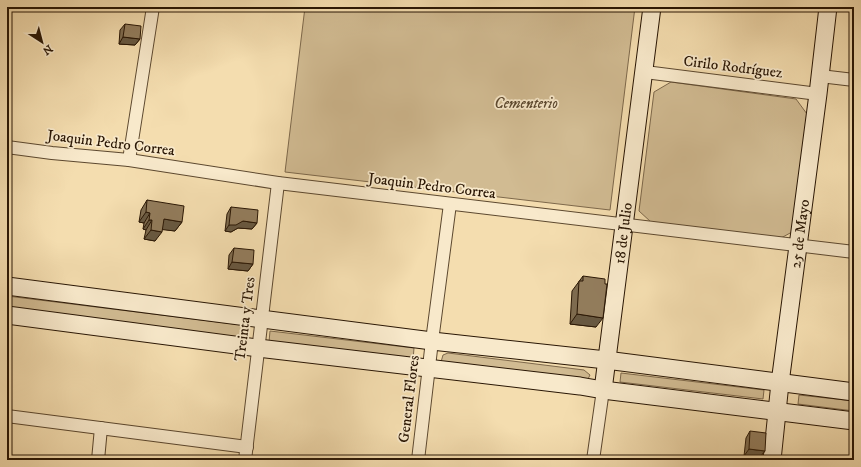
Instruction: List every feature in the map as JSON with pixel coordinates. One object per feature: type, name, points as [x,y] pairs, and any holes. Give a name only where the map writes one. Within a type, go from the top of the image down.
[{"type":"street","points":[[129,160],[153,7]]},
{"type":"street","name":"18 de Julio","points":[[592,460],[625,225],[652,7]]},
{"type":"street","name":"25 de Mayo","points":[[772,460],[780,384],[799,245],[828,7]]},
{"type":"street","name":"Cirilo Rodríguez","points":[[645,72],[818,94]]},
{"type":"street","points":[[820,76],[854,80]]},
{"type":"street","name":"Joaquin Pedro Correa","points":[[7,147],[129,160],[278,183],[854,252]]},
{"type":"street","name":"Treinta y Tres","points":[[245,460],[278,183]]},
{"type":"street","name":"General Flores","points":[[418,460],[450,204]]},
{"type":"street","points":[[7,286],[261,320],[606,360],[780,384],[854,392]]},
{"type":"street","points":[[7,314],[258,348],[580,386],[854,421]]},
{"type":"street","points":[[7,416],[246,447]]},
{"type":"street","points":[[98,460],[102,428]]},
{"type":"green space","name":"Cementerio","points":[[305,7],[635,7],[610,210],[285,172]]},
{"type":"green space","points":[[671,82],[796,99],[807,114],[792,232],[781,238],[651,222],[639,211],[654,92]]},
{"type":"green space","points":[[7,296],[242,325],[240,338],[7,308]]},
{"type":"green space","points":[[270,331],[414,348],[413,360],[269,342]]},
{"type":"green space","points":[[448,353],[584,370],[590,375],[587,381],[441,362],[443,355]]},
{"type":"green space","points":[[621,373],[764,390],[763,399],[620,382]]},
{"type":"green space","points":[[799,395],[854,401],[854,411],[798,404]]},
{"type":"building","points":[[125,24],[141,26],[140,39],[123,37]]},
{"type":"building","points":[[147,200],[184,206],[182,222],[164,219],[162,232],[151,230],[152,220],[149,220],[150,213],[146,212]]},
{"type":"building","points":[[231,207],[258,210],[257,223],[243,221],[236,225],[229,225]]},
{"type":"building","points":[[234,248],[254,250],[253,264],[232,262]]},
{"type":"building","points":[[583,276],[605,279],[605,284],[607,284],[603,318],[577,314],[579,281],[583,281]]},
{"type":"building","points":[[750,431],[766,433],[765,451],[749,449]]}]
